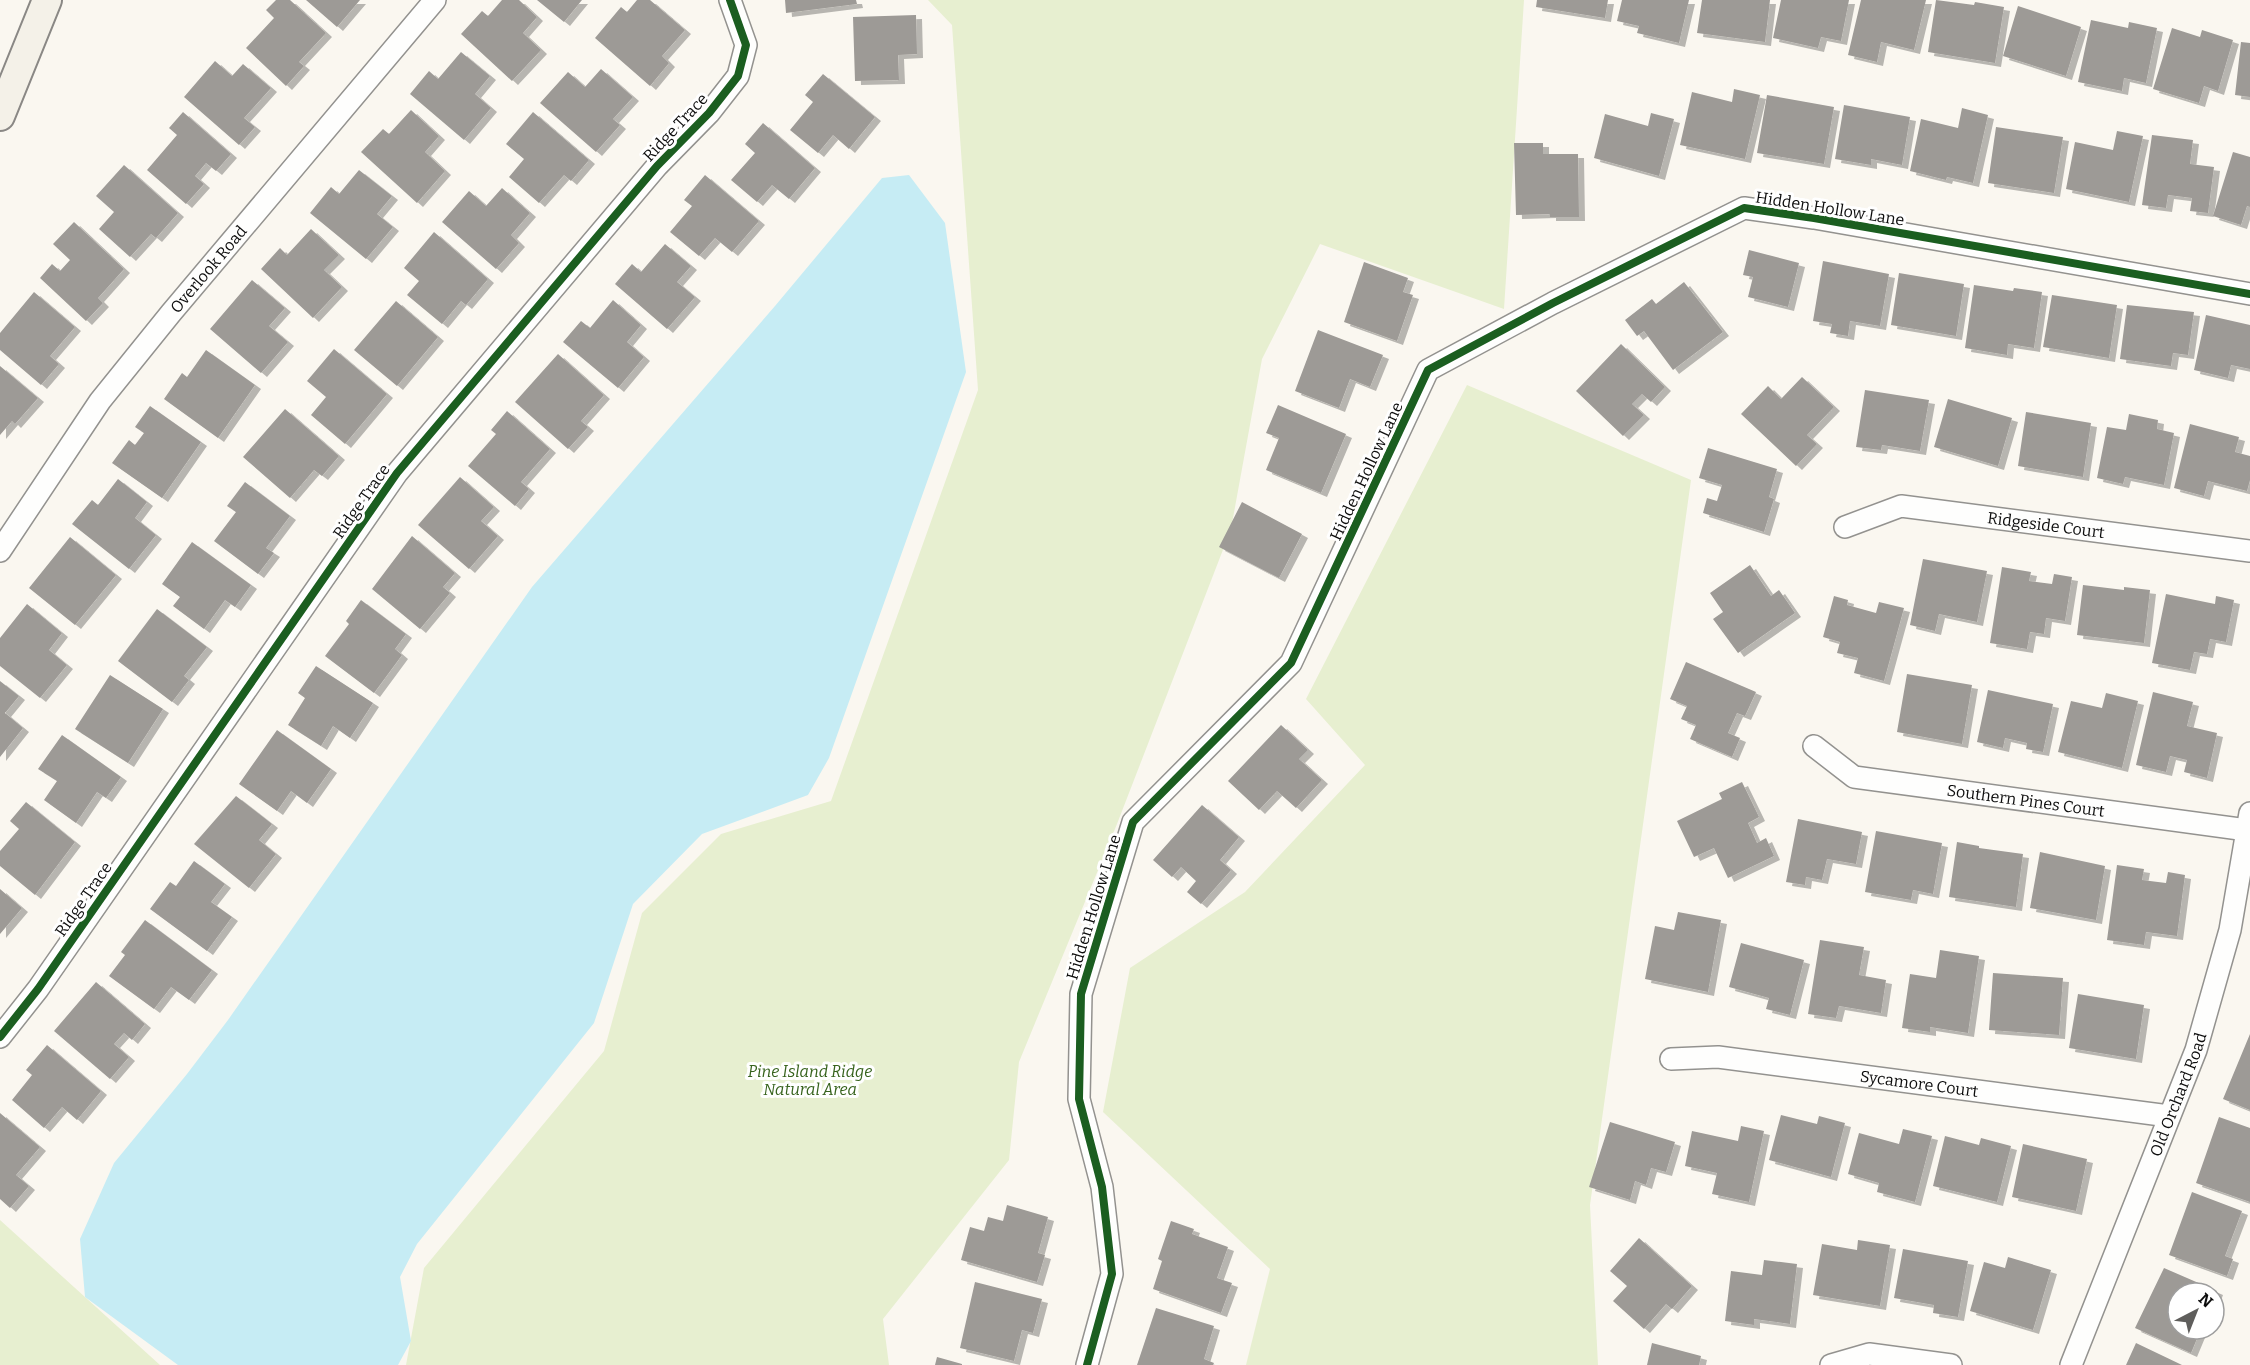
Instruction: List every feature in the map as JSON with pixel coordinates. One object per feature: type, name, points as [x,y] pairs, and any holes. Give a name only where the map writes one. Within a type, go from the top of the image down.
[{"type":"main road","points":[[0,116],[47,0]]},
{"type":"street","name":"Overlook Road","points":[[0,551],[100,401],[178,304],[435,0]]},
{"type":"street","name":"Ridge Trace","points":[[0,1037],[38,989],[397,473],[657,166],[709,113],[738,76],[746,45],[730,0]]},
{"type":"street","name":"Hidden Hollow Lane","points":[[1087,1365],[1112,1274],[1102,1187],[1079,1099],[1081,994],[1132,822],[1291,663],[1428,370],[1553,303],[1744,208],[1814,218],[2250,294]]},
{"type":"street","name":"Ridgeside Court","points":[[1845,527],[1901,506],[2250,551]]},
{"type":"street","name":"Southern Pines Court","points":[[1814,746],[1854,777],[2248,821]]},
{"type":"street","name":"Old Orchard Road","points":[[2071,1365],[2196,1050],[2230,930],[2248,821]]},
{"type":"street","name":"Sycamore Court","points":[[1671,1059],[1718,1057],[2169,1116]]},
{"type":"street","points":[[1831,1365],[1869,1354],[1951,1365]]},
{"type":"green space","name":"Pine Island Ridge Natural Area","points":[[928,0],[1524,0],[1504,309],[1320,244],[1262,359],[1231,529],[1117,824],[1019,1062],[1009,1160],[883,1319],[889,1365],[406,1365],[424,1268],[604,1051],[642,913],[721,834],[831,801],[978,390],[952,25]]},
{"type":"green space","points":[[1467,385],[1691,480],[1590,1205],[1598,1365],[1246,1365],[1270,1269],[1103,1112],[1130,968],[1245,892],[1365,765],[1306,699]]},
{"type":"green space","points":[[0,1220],[160,1365],[0,1365]]},
{"type":"water","points":[[909,175],[945,223],[966,372],[829,758],[808,795],[702,834],[633,904],[594,1023],[417,1244],[400,1277],[411,1341],[398,1365],[178,1365],[85,1297],[80,1239],[114,1163],[228,1020],[532,587],[775,306],[882,178]]},
{"type":"building","points":[[276,0],[290,0],[326,33],[299,62],[304,66],[286,86],[246,48],[274,18],[266,10]]},
{"type":"building","points":[[306,0],[360,0],[337,27]]},
{"type":"building","points":[[502,0],[519,0],[537,17],[523,33],[541,50],[512,81],[461,34],[482,11],[488,16]]},
{"type":"building","points":[[537,0],[582,0],[564,22]]},
{"type":"building","points":[[637,0],[650,0],[685,30],[662,56],[669,63],[650,86],[595,38],[621,7],[627,12]]},
{"type":"building","points":[[785,0],[856,0],[857,4],[786,13]]},
{"type":"building","points":[[1537,0],[1608,0],[1605,18],[1536,7]]},
{"type":"building","points":[[1622,0],[1689,0],[1679,43],[1637,33],[1639,26],[1617,21]]},
{"type":"building","points":[[1702,0],[1770,0],[1765,42],[1697,33]]},
{"type":"building","points":[[1781,0],[1849,0],[1841,41],[1821,37],[1818,48],[1773,38]]},
{"type":"building","points":[[1861,0],[1926,0],[1914,50],[1881,42],[1877,62],[1848,55]]},
{"type":"building","points":[[1936,0],[1974,5],[1975,2],[2004,7],[1995,63],[1928,52]]},
{"type":"building","points":[[2018,6],[2081,27],[2066,76],[2003,56]]},
{"type":"building","points":[[916,15],[917,54],[898,55],[899,80],[855,81],[853,17]]},
{"type":"building","points":[[2091,20],[2128,28],[2129,22],[2157,28],[2146,83],[2124,78],[2122,91],[2078,82]]},
{"type":"building","points":[[2172,28],[2200,37],[2202,30],[2233,40],[2218,91],[2204,86],[2199,103],[2153,89]]},
{"type":"building","points":[[2241,42],[2250,43],[2250,97],[2235,95]]},
{"type":"building","points":[[461,52],[490,76],[475,94],[491,108],[464,140],[410,94],[429,71],[438,79]]},
{"type":"building","points":[[215,61],[232,76],[243,64],[271,88],[244,118],[255,127],[239,145],[184,97]]},
{"type":"building","points":[[601,69],[633,97],[613,119],[620,125],[596,152],[540,103],[568,72],[585,87]]},
{"type":"building","points":[[823,74],[875,117],[849,149],[833,135],[818,153],[790,130],[813,102],[805,95]]},
{"type":"building","points":[[1734,89],[1760,95],[1745,159],[1680,145],[1692,92],[1732,102]]},
{"type":"building","points":[[1767,95],[1834,107],[1824,164],[1757,153]]},
{"type":"building","points":[[1844,105],[1910,117],[1902,165],[1871,159],[1871,165],[1835,159]]},
{"type":"building","points":[[1962,108],[1988,115],[1973,183],[1947,177],[1946,180],[1910,171],[1921,119],[1958,128]]},
{"type":"building","points":[[411,110],[439,136],[425,152],[445,171],[417,203],[361,152],[383,129],[389,134]]},
{"type":"building","points":[[183,112],[231,154],[216,171],[206,163],[195,176],[204,184],[186,204],[147,170],[177,135],[169,128]]},
{"type":"building","points":[[533,112],[589,160],[571,181],[564,175],[539,203],[509,177],[524,159],[506,144]]},
{"type":"building","points":[[1651,113],[1674,119],[1659,176],[1594,158],[1605,114],[1648,126]]},
{"type":"building","points":[[763,123],[815,168],[789,199],[772,185],[757,202],[731,180],[755,153],[745,144]]},
{"type":"building","points":[[1996,127],[2063,137],[2054,193],[1988,183]]},
{"type":"building","points":[[2117,131],[2143,136],[2129,202],[2066,189],[2075,142],[2113,150]]},
{"type":"building","points":[[2152,135],[2193,140],[2190,164],[2214,167],[2208,213],[2190,211],[2192,198],[2168,195],[2166,208],[2142,205]]},
{"type":"building","points":[[1514,143],[1543,143],[1543,154],[1578,154],[1579,217],[1550,217],[1550,214],[1516,215]]},
{"type":"building","points":[[2233,152],[2250,157],[2250,207],[2247,206],[2241,225],[2213,216]]},
{"type":"building","points":[[124,165],[178,213],[156,238],[151,234],[130,257],[99,229],[114,212],[96,196]]},
{"type":"building","points":[[359,170],[392,196],[377,214],[393,227],[366,259],[310,213],[331,187],[339,194]]},
{"type":"building","points":[[705,175],[759,221],[732,252],[715,238],[699,256],[670,232],[692,206],[684,200]]},
{"type":"building","points":[[502,188],[530,213],[511,235],[519,243],[496,269],[442,222],[469,191],[486,206]]},
{"type":"building","points":[[74,222],[124,269],[98,298],[103,303],[86,321],[40,278],[52,264],[60,271],[70,260],[53,244]]},
{"type":"building","points":[[311,229],[339,255],[324,270],[342,287],[313,318],[261,269],[280,248],[287,255]]},
{"type":"building","points":[[434,232],[488,279],[466,305],[461,301],[442,324],[407,295],[419,281],[404,268]]},
{"type":"building","points":[[665,244],[691,266],[677,282],[695,297],[667,329],[615,284],[632,264],[641,272]]},
{"type":"building","points":[[1749,250],[1799,263],[1788,307],[1748,297],[1753,277],[1743,275]]},
{"type":"building","points":[[1823,261],[1889,274],[1880,326],[1850,321],[1848,336],[1830,333],[1832,324],[1813,321]]},
{"type":"building","points":[[1364,262],[1408,278],[1403,292],[1413,295],[1397,341],[1344,322]]},
{"type":"building","points":[[1899,273],[1964,284],[1956,336],[1891,325]]},
{"type":"building","points":[[252,280],[285,308],[269,326],[288,342],[261,373],[210,329]]},
{"type":"building","points":[[1684,282],[1723,332],[1673,370],[1644,331],[1637,336],[1625,320],[1652,299],[1656,304]]},
{"type":"building","points":[[1974,285],[2013,291],[2014,288],[2042,292],[2034,348],[2008,344],[2007,355],[1965,348]]},
{"type":"building","points":[[34,292],[75,327],[50,356],[59,364],[41,385],[0,350],[0,333]]},
{"type":"building","points":[[2052,295],[2117,305],[2109,358],[2043,347]]},
{"type":"building","points":[[613,300],[641,325],[627,342],[644,357],[618,388],[563,342],[581,321],[590,328]]},
{"type":"building","points":[[396,301],[438,337],[397,386],[354,350]]},
{"type":"building","points":[[2127,305],[2194,312],[2188,355],[2173,353],[2171,366],[2120,359]]},
{"type":"building","points":[[2206,315],[2250,325],[2250,369],[2231,365],[2228,378],[2194,370]]},
{"type":"building","points":[[1318,330],[1383,355],[1370,387],[1350,379],[1339,408],[1295,391]]},
{"type":"building","points":[[1621,344],[1665,387],[1651,402],[1642,394],[1632,404],[1644,415],[1623,436],[1576,391]]},
{"type":"building","points":[[334,349],[387,394],[345,444],[311,415],[326,397],[307,381]]},
{"type":"building","points":[[206,350],[255,385],[218,438],[164,399],[182,373],[187,377]]},
{"type":"building","points":[[558,354],[604,395],[581,421],[588,427],[568,449],[515,402]]},
{"type":"building","points":[[0,366],[38,398],[15,424],[12,421],[0,435]]},
{"type":"building","points":[[1802,377],[1834,407],[1807,435],[1817,444],[1796,466],[1741,414],[1768,386],[1781,399]]},
{"type":"building","points":[[1865,390],[1929,400],[1920,451],[1882,445],[1881,450],[1856,447]]},
{"type":"building","points":[[1948,399],[2012,418],[1998,466],[1934,447]]},
{"type":"building","points":[[1278,405],[1346,434],[1321,493],[1266,470],[1279,438],[1266,433]]},
{"type":"building","points":[[150,406],[201,442],[162,498],[112,463],[129,440],[135,445],[144,433],[135,427]]},
{"type":"building","points":[[285,409],[339,456],[322,476],[314,470],[290,498],[243,457]]},
{"type":"building","points":[[507,411],[550,449],[521,482],[529,489],[515,506],[468,466],[496,434],[491,430]]},
{"type":"building","points":[[2026,412],[2091,423],[2083,477],[2018,466]]},
{"type":"building","points":[[2129,414],[2158,420],[2157,429],[2174,433],[2164,485],[2125,477],[2123,484],[2097,478],[2107,427],[2126,430]]},
{"type":"building","points":[[2190,424],[2239,437],[2235,452],[2250,456],[2250,480],[2247,491],[2208,481],[2204,496],[2174,488]]},
{"type":"building","points":[[1708,448],[1777,469],[1769,497],[1774,499],[1764,532],[1703,513],[1707,498],[1717,501],[1722,485],[1699,478]]},
{"type":"building","points":[[460,477],[494,507],[481,521],[498,536],[469,569],[418,525]]},
{"type":"building","points":[[118,479],[147,502],[135,518],[156,535],[129,569],[72,524],[92,500],[98,505]]},
{"type":"building","points":[[245,482],[290,516],[266,548],[274,553],[258,574],[214,541],[236,512],[227,506]]},
{"type":"building","points":[[1242,502],[1302,534],[1279,578],[1219,547]]},
{"type":"building","points":[[412,536],[455,573],[443,587],[450,593],[420,629],[372,589]]},
{"type":"building","points":[[70,537],[116,575],[75,625],[29,588]]},
{"type":"building","points":[[192,542],[251,585],[235,607],[225,600],[204,629],[173,606],[180,597],[162,584]]},
{"type":"building","points":[[1923,559],[1987,571],[1977,622],[1939,614],[1935,631],[1910,625]]},
{"type":"building","points":[[1750,565],[1771,596],[1779,590],[1795,613],[1738,653],[1713,619],[1723,612],[1710,593]]},
{"type":"building","points":[[2002,567],[2031,572],[2029,581],[2052,584],[2054,574],[2072,577],[2065,621],[2046,618],[2044,634],[2030,632],[2027,649],[1990,643]]},
{"type":"building","points":[[2083,585],[2124,590],[2124,587],[2150,590],[2144,643],[2077,635]]},
{"type":"building","points":[[2166,594],[2215,604],[2216,596],[2234,600],[2226,642],[2210,639],[2207,654],[2194,652],[2190,670],[2152,663]]},
{"type":"building","points":[[1834,596],[1848,600],[1847,605],[1876,613],[1879,602],[1904,608],[1884,681],[1854,673],[1858,658],[1837,653],[1840,642],[1823,637]]},
{"type":"building","points":[[361,600],[406,634],[395,649],[402,655],[374,693],[325,656],[349,624],[346,621]]},
{"type":"building","points":[[27,604],[62,633],[49,650],[67,665],[40,698],[0,666],[0,638]]},
{"type":"building","points":[[157,609],[207,647],[184,676],[189,680],[172,702],[118,661]]},
{"type":"building","points":[[1686,662],[1756,692],[1745,716],[1737,713],[1728,733],[1740,738],[1732,757],[1690,739],[1696,725],[1681,719],[1687,706],[1670,699]]},
{"type":"building","points":[[316,666],[373,703],[350,738],[333,726],[321,746],[288,725],[305,698],[298,693]]},
{"type":"building","points":[[1907,674],[1972,685],[1962,744],[1897,732]]},
{"type":"building","points":[[110,675],[163,709],[128,763],[75,729]]},
{"type":"building","points":[[0,681],[19,696],[5,713],[23,728],[0,757]]},
{"type":"building","points":[[1988,690],[2053,704],[2043,752],[2026,749],[2027,743],[2005,738],[2003,748],[1977,742]]},
{"type":"building","points":[[2153,692],[2193,702],[2187,726],[2217,733],[2207,778],[2184,772],[2187,760],[2170,756],[2166,772],[2136,765]]},
{"type":"building","points":[[2106,693],[2138,701],[2122,768],[2058,752],[2071,701],[2102,708]]},
{"type":"building","points":[[1281,725],[1308,750],[1299,759],[1322,780],[1296,808],[1277,791],[1259,810],[1228,781]]},
{"type":"building","points":[[277,730],[331,769],[307,803],[291,791],[277,811],[239,784]]},
{"type":"building","points":[[62,735],[121,777],[106,798],[97,792],[76,823],[44,800],[57,781],[38,769]]},
{"type":"building","points":[[1742,782],[1759,817],[1748,823],[1757,843],[1766,838],[1774,856],[1728,878],[1714,848],[1694,857],[1677,821],[1722,799],[1719,793]]},
{"type":"building","points":[[236,796],[272,824],[259,840],[276,854],[249,888],[194,844]]},
{"type":"building","points":[[26,802],[75,842],[35,895],[0,866],[0,851],[19,829],[10,821]]},
{"type":"building","points":[[1202,805],[1239,837],[1220,860],[1231,870],[1201,904],[1187,892],[1196,881],[1181,867],[1172,877],[1153,860]]},
{"type":"building","points":[[1798,819],[1862,832],[1856,864],[1827,859],[1822,880],[1806,877],[1805,885],[1786,882]]},
{"type":"building","points":[[1876,831],[1942,843],[1933,894],[1913,890],[1911,900],[1865,892]]},
{"type":"building","points":[[1957,842],[1979,846],[1979,848],[2023,854],[2016,907],[1949,897]]},
{"type":"building","points":[[2040,852],[2105,866],[2096,920],[2030,908]]},
{"type":"building","points":[[194,861],[225,884],[211,902],[232,917],[207,951],[150,909],[170,882],[176,886]]},
{"type":"building","points":[[2117,865],[2144,869],[2142,880],[2166,883],[2168,872],[2185,875],[2177,936],[2146,932],[2144,945],[2107,940]]},
{"type":"building","points":[[0,889],[22,908],[0,934]]},
{"type":"building","points":[[1678,912],[1721,920],[1708,992],[1645,979],[1655,926],[1674,930]]},
{"type":"building","points":[[145,920],[212,970],[189,1000],[171,987],[154,1009],[109,976],[125,955],[121,952]]},
{"type":"building","points":[[1820,940],[1864,947],[1859,975],[1886,980],[1881,1013],[1839,1006],[1836,1018],[1808,1014]]},
{"type":"building","points":[[1741,943],[1804,960],[1790,1015],[1766,1009],[1769,998],[1729,987]]},
{"type":"building","points":[[1940,950],[1979,956],[1968,1033],[1930,1027],[1930,1032],[1902,1028],[1910,974],[1936,978]]},
{"type":"building","points":[[1993,973],[2063,978],[2059,1035],[1989,1030]]},
{"type":"building","points":[[96,982],[145,1024],[132,1040],[124,1033],[114,1044],[129,1057],[110,1079],[54,1031]]},
{"type":"building","points":[[2078,994],[2144,1005],[2136,1059],[2069,1048]]},
{"type":"building","points":[[2250,1034],[2250,1110],[2223,1099]]},
{"type":"building","points":[[47,1045],[101,1091],[77,1120],[62,1107],[44,1128],[12,1100],[32,1075],[26,1070]]},
{"type":"building","points":[[0,1113],[40,1147],[16,1175],[29,1186],[10,1208],[0,1199]]},
{"type":"building","points":[[1781,1115],[1817,1124],[1819,1116],[1845,1123],[1831,1177],[1769,1160]]},
{"type":"building","points":[[2219,1117],[2250,1128],[2250,1202],[2196,1183]]},
{"type":"building","points":[[1610,1122],[1675,1142],[1666,1172],[1651,1168],[1646,1185],[1635,1181],[1630,1200],[1589,1187]]},
{"type":"building","points":[[1741,1126],[1764,1131],[1749,1202],[1712,1194],[1717,1173],[1685,1166],[1692,1131],[1738,1141]]},
{"type":"building","points":[[1903,1129],[1932,1136],[1915,1202],[1877,1192],[1879,1183],[1848,1174],[1859,1133],[1899,1144]]},
{"type":"building","points":[[1945,1136],[1979,1145],[1981,1138],[2011,1146],[1997,1202],[1933,1186]]},
{"type":"building","points":[[2023,1144],[2087,1159],[2076,1211],[2012,1197]]},
{"type":"building","points":[[2192,1192],[2242,1211],[2225,1256],[2233,1259],[2227,1276],[2169,1255]]},
{"type":"building","points":[[1007,1205],[1048,1217],[1038,1253],[1045,1255],[1037,1282],[961,1260],[970,1227],[984,1231],[988,1217],[1003,1221]]},
{"type":"building","points":[[1171,1221],[1194,1229],[1192,1234],[1228,1247],[1217,1278],[1232,1283],[1221,1313],[1153,1289],[1162,1261],[1158,1259]]},
{"type":"building","points":[[1639,1238],[1692,1286],[1672,1309],[1666,1304],[1644,1329],[1613,1301],[1627,1286],[1610,1271]]},
{"type":"building","points":[[1858,1240],[1890,1245],[1880,1306],[1813,1295],[1822,1244],[1857,1250]]},
{"type":"building","points":[[1903,1249],[1968,1261],[1958,1317],[1933,1313],[1934,1305],[1894,1298]]},
{"type":"building","points":[[2008,1257],[2051,1270],[2033,1330],[1970,1311],[1984,1262],[2005,1268]]},
{"type":"building","points":[[1764,1260],[1797,1264],[1790,1324],[1754,1319],[1754,1325],[1725,1321],[1731,1271],[1762,1275]]},
{"type":"building","points":[[2164,1268],[2194,1281],[2166,1281],[2166,1341],[2196,1341],[2191,1353],[2135,1328]]},
{"type":"building","points":[[975,1282],[1042,1299],[1033,1333],[1022,1330],[1014,1361],[960,1348]]},
{"type":"building","points":[[1156,1308],[1214,1326],[1204,1359],[1214,1363],[1213,1365],[1137,1365]]},
{"type":"building","points":[[1652,1343],[1701,1356],[1699,1365],[1647,1365]]},
{"type":"building","points":[[2136,1343],[2182,1365],[2126,1365]]},
{"type":"building","points":[[937,1357],[962,1364],[962,1365],[935,1365]]},
{"type":"cycle path","points":[[0,1037],[38,989],[397,473],[657,166],[709,113],[738,76],[746,45],[730,0]]},
{"type":"cycle path","points":[[1087,1365],[1112,1274],[1102,1187],[1079,1099],[1081,994],[1133,822],[1291,663],[1428,370],[1553,303],[1744,208],[1814,218],[2250,294]]}]
